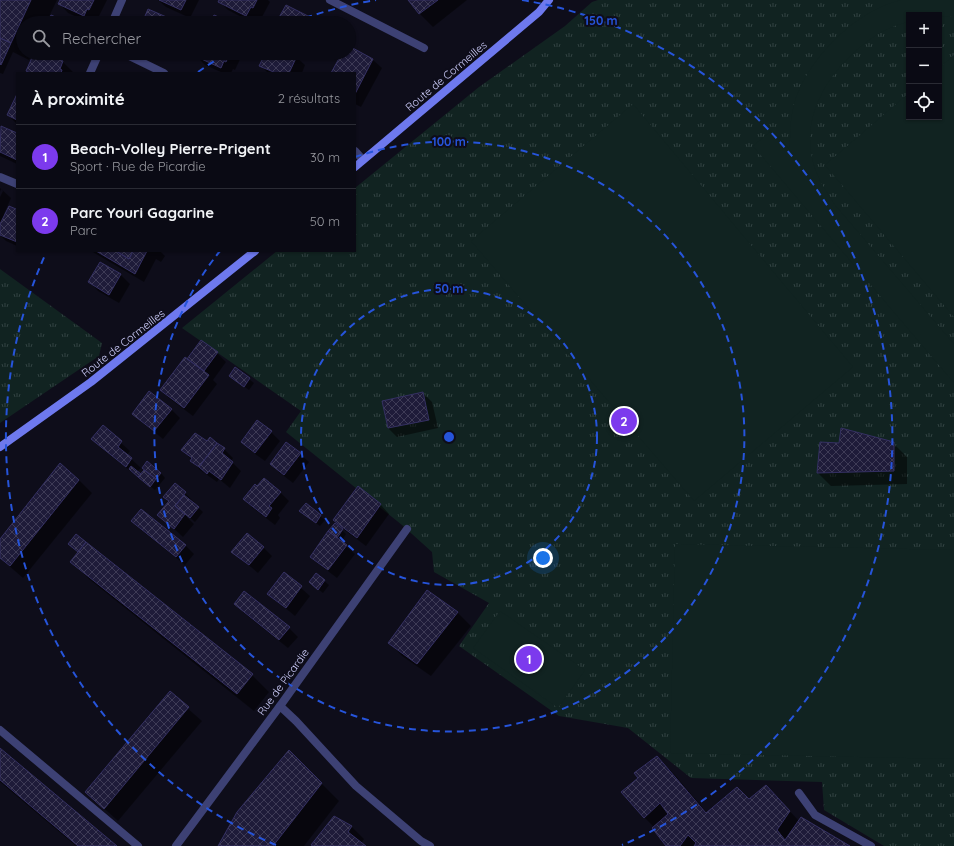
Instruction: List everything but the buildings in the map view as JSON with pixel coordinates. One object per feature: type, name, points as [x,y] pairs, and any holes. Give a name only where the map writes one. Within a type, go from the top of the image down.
[{"type":"main road","name":"Route de Cormeilles","points":[[356,166],[539,12],[549,0]]},
{"type":"main road","name":"Route de Cormeilles","points":[[0,447],[91,382],[254,252]]},
{"type":"street","points":[[115,16],[122,0]]},
{"type":"street","points":[[330,0],[424,48]]},
{"type":"street","points":[[90,72],[96,60]]},
{"type":"street","points":[[137,60],[162,72]]},
{"type":"street","points":[[356,152],[363,160]]},
{"type":"street","points":[[0,177],[16,184]]},
{"type":"street","name":"Rue de Picardie","points":[[176,846],[280,706],[407,530]]},
{"type":"street","points":[[280,706],[296,721],[356,786],[421,841],[430,846]]},
{"type":"street","points":[[0,730],[138,846]]},
{"type":"street","points":[[799,793],[815,815],[871,846]]},
{"type":"green space","points":[[598,0],[954,0],[954,846],[884,846],[824,810],[822,782],[691,778],[628,728],[559,716],[459,646],[489,603],[434,572],[432,552],[402,525],[286,432],[301,411],[182,328],[276,252],[356,252],[356,187],[479,87],[565,26],[592,2]]},
{"type":"green space","points":[[901,0],[954,0],[954,17],[942,16],[942,12],[906,12],[906,22],[889,28],[878,34],[849,57],[836,71],[817,104],[812,121],[810,139],[812,158],[818,177],[835,205],[954,344],[954,383],[753,146],[772,130],[790,150],[790,133],[794,105],[800,88],[809,71],[821,55],[850,26],[884,6]]},
{"type":"green space","points":[[954,55],[954,317],[825,165],[906,96],[906,120],[942,120],[942,65]]},
{"type":"green space","points":[[633,104],[853,367],[694,501],[471,241]]},
{"type":"green space","points":[[0,269],[102,343],[99,356],[0,423]]},
{"type":"green space","points":[[675,544],[954,550],[954,759],[670,753]]},
{"type":"green space","points":[[500,611],[585,670],[558,708],[473,648]]},
{"type":"place","name":"Parc Youri Gagarine","points":[[624,421]]},
{"type":"place","name":"Beach-Volley Pierre-Prigent","points":[[529,659]]}]
